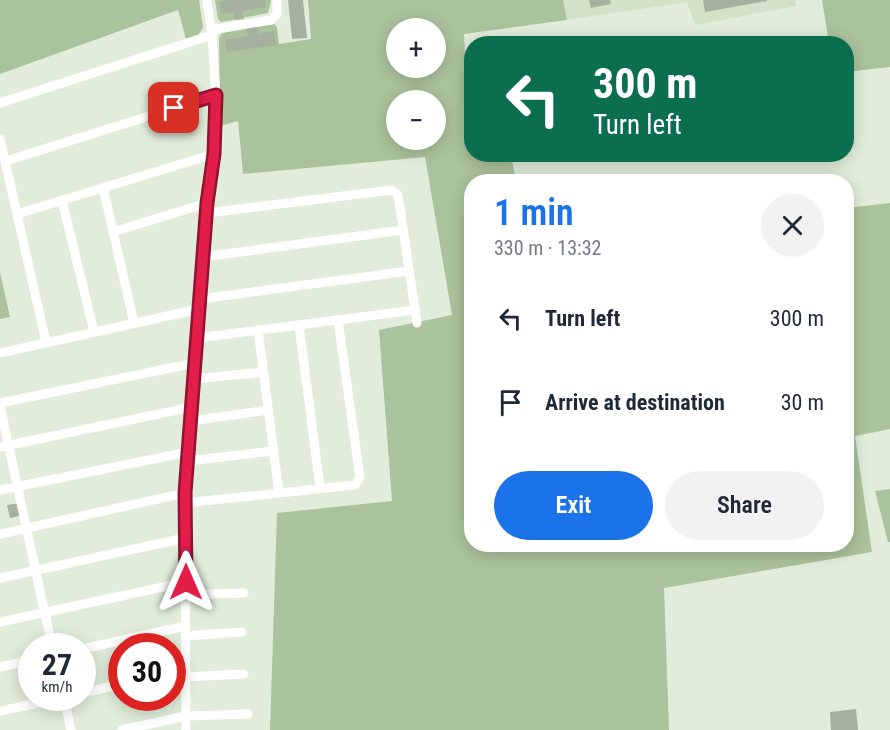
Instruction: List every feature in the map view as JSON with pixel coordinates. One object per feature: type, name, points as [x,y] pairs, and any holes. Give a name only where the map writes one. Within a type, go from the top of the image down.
[{"type":"street","points":[[186,631],[185,498],[207,208],[214,154],[216,95],[212,33],[207,0]]},
{"type":"street","points":[[0,103],[212,33],[271,20],[278,11],[277,0]]},
{"type":"street","points":[[6,161],[216,95]]},
{"type":"street","points":[[0,139],[46,342]]},
{"type":"street","points":[[17,214],[214,154]]},
{"type":"street","points":[[103,187],[134,323]]},
{"type":"street","points":[[113,232],[207,208],[392,190],[398,195],[417,323]]},
{"type":"street","points":[[62,200],[94,332]]},
{"type":"street","points":[[203,257],[403,230]]},
{"type":"street","points":[[0,352],[134,323],[200,304],[409,271]]},
{"type":"street","points":[[197,338],[415,310]]},
{"type":"street","points":[[0,534],[185,498],[279,493],[355,485],[360,478],[338,320]]},
{"type":"street","points":[[299,325],[320,488]]},
{"type":"street","points":[[258,330],[279,493]]},
{"type":"street","points":[[49,633],[18,487],[4,446],[0,405],[195,363]]},
{"type":"street","points":[[194,379],[263,372]]},
{"type":"street","points":[[4,446],[192,407]]},
{"type":"street","points":[[191,421],[268,410]]},
{"type":"street","points":[[0,490],[188,457],[273,451]]},
{"type":"street","points":[[0,578],[185,538]]},
{"type":"street","points":[[0,622],[186,582]]},
{"type":"street","points":[[186,595],[244,593]]},
{"type":"street","points":[[96,647],[186,631],[242,632]]},
{"type":"street","points":[[0,667],[18,663]]},
{"type":"street","points":[[186,674],[244,674]]},
{"type":"street","points":[[0,711],[18,707]]},
{"type":"street","points":[[66,711],[71,730]]},
{"type":"street","points":[[186,711],[186,730]]},
{"type":"street","points":[[122,730],[186,716],[248,714]]},
{"type":"shaded area","points":[[0,0],[199,0],[203,28],[198,35],[186,39],[178,10],[0,74]]},
{"type":"shaded area","points":[[215,0],[271,1],[268,13],[221,22],[218,19]]},
{"type":"shaded area","points":[[308,0],[563,0],[567,20],[464,34],[464,162],[512,162],[515,174],[464,174],[464,552],[854,552],[854,207],[890,203],[890,429],[855,436],[872,552],[664,588],[669,730],[270,730],[277,513],[392,501],[379,330],[452,315],[425,157],[243,174],[238,121],[220,126],[219,38],[222,33],[274,24],[277,27],[279,44],[311,39]]},
{"type":"shaded area","points":[[563,0],[795,0],[796,6],[695,25],[687,2],[567,20]]},
{"type":"shaded area","points":[[822,0],[890,0],[890,67],[854,71],[854,36],[828,36]]},
{"type":"shaded area","points":[[0,272],[10,317],[0,319]]},
{"type":"shaded area","points":[[890,489],[890,542],[888,542],[875,491]]},
{"type":"building","points":[[265,0],[266,7],[242,11],[244,19],[235,20],[233,12],[222,14],[219,2]]},
{"type":"building","points":[[288,0],[303,0],[307,38],[292,39]]},
{"type":"building","points":[[589,0],[610,0],[611,4],[591,8]]},
{"type":"building","points":[[703,0],[767,0],[767,1],[705,12]]},
{"type":"building","points":[[257,27],[258,34],[274,31],[276,45],[227,52],[225,40],[248,36],[246,28]]},
{"type":"building","points":[[21,503],[23,515],[10,518],[7,505]]},
{"type":"building","points":[[856,709],[858,730],[831,730],[830,712]]},
{"type":"route","points":[[174,108],[216,95],[214,154],[207,203],[185,493],[186,582]]}]
